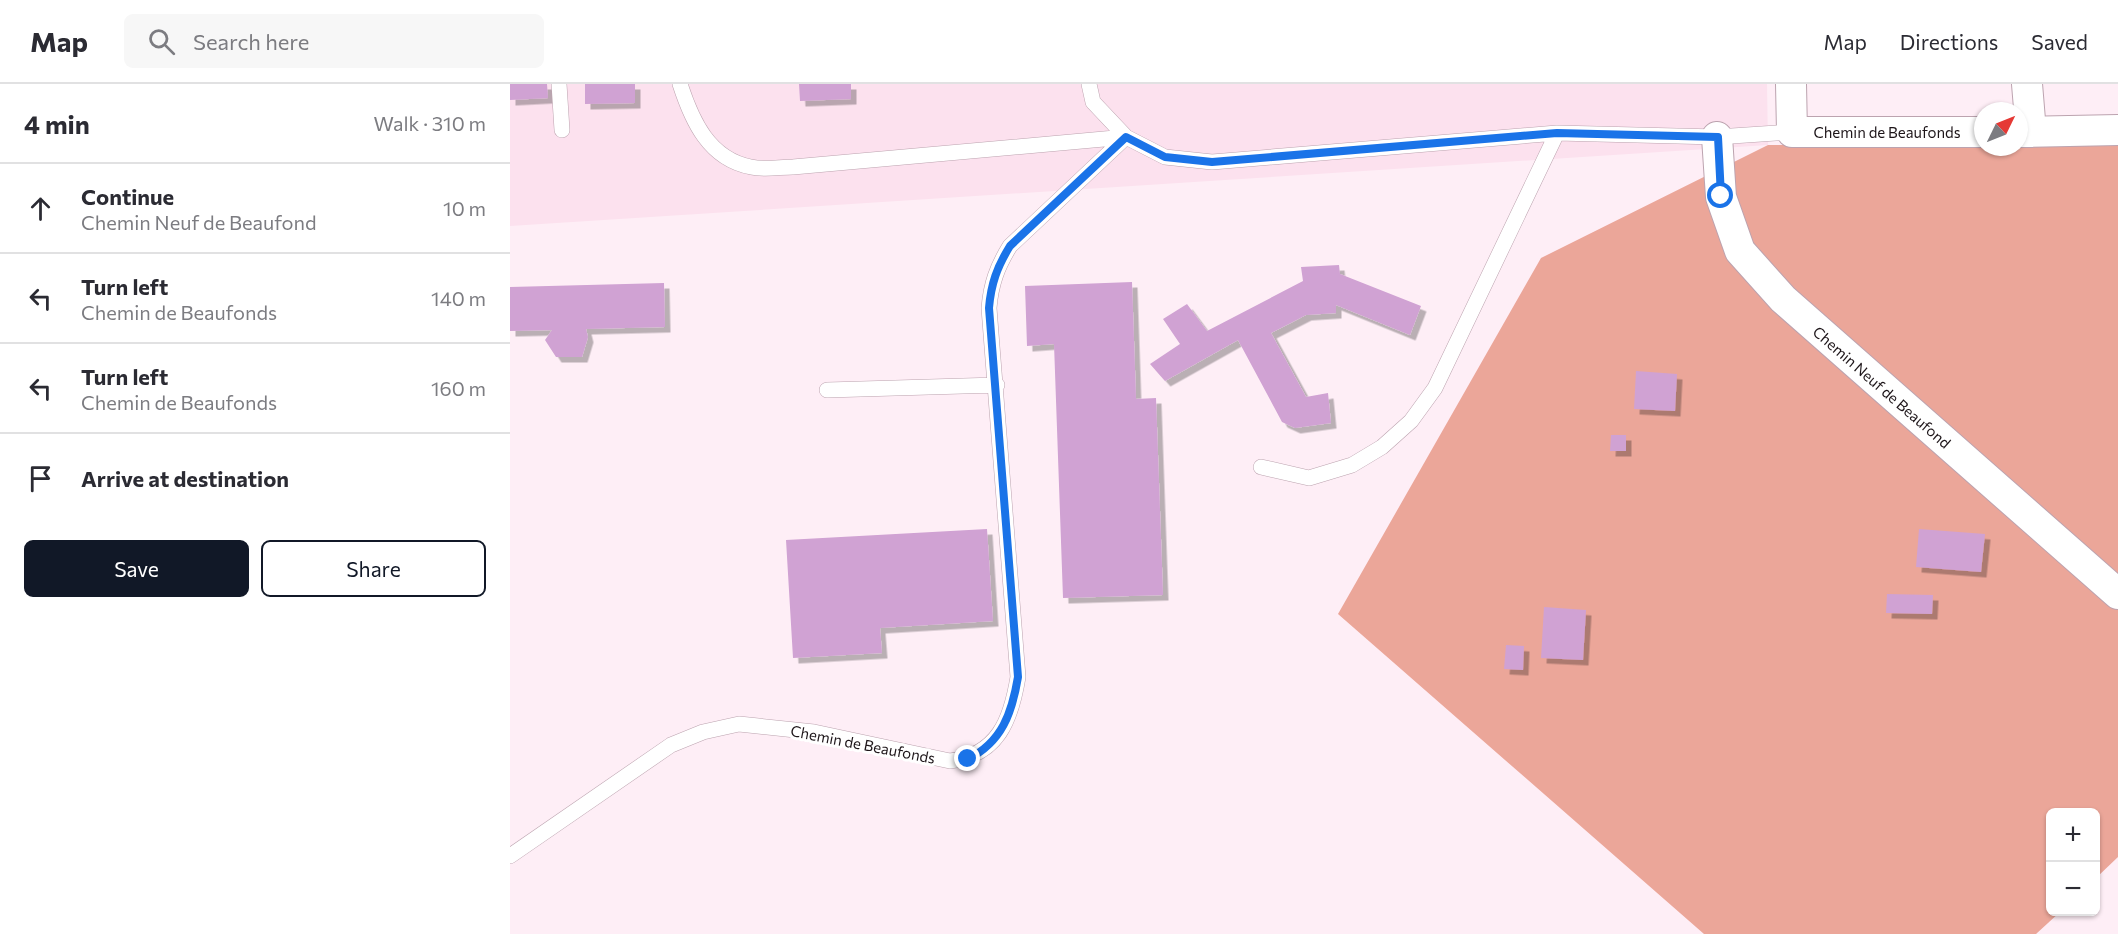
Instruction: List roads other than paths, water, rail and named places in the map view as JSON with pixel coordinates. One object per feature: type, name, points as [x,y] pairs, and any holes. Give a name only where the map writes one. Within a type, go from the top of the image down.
[{"type":"street","name":"Chemin de Beaufonds","points":[[1791,84],[1792,132],[1974,132]]},
{"type":"street","points":[[2026,102],[2027,84]]},
{"type":"street","points":[[2028,132],[2118,130]]},
{"type":"street","name":"Chemin Neuf de Beaufond","points":[[1718,137],[1721,196],[1740,251],[1783,299],[2118,594]]},
{"type":"lane","points":[[559,84],[562,130]]},
{"type":"lane","points":[[680,84],[689,110],[703,137],[722,156],[751,167],[793,167],[1126,137]]},
{"type":"lane","name":"Chemin de Beaufonds","points":[[1089,84],[1093,102],[1126,137],[1165,157],[1212,162],[1557,133],[1718,137],[1792,132]]},
{"type":"lane","points":[[1261,467],[1309,478],[1352,465],[1382,447],[1411,421],[1435,388],[1557,133]]},
{"type":"lane","name":"Chemin de Beaufonds","points":[[510,856],[671,745],[703,732],[739,724],[814,732],[950,761],[968,759],[985,750],[1001,729],[1013,706],[1018,677],[997,385],[989,308],[991,285],[998,265],[1010,246],[1126,137]]},
{"type":"lane","points":[[827,390],[997,385]]}]
